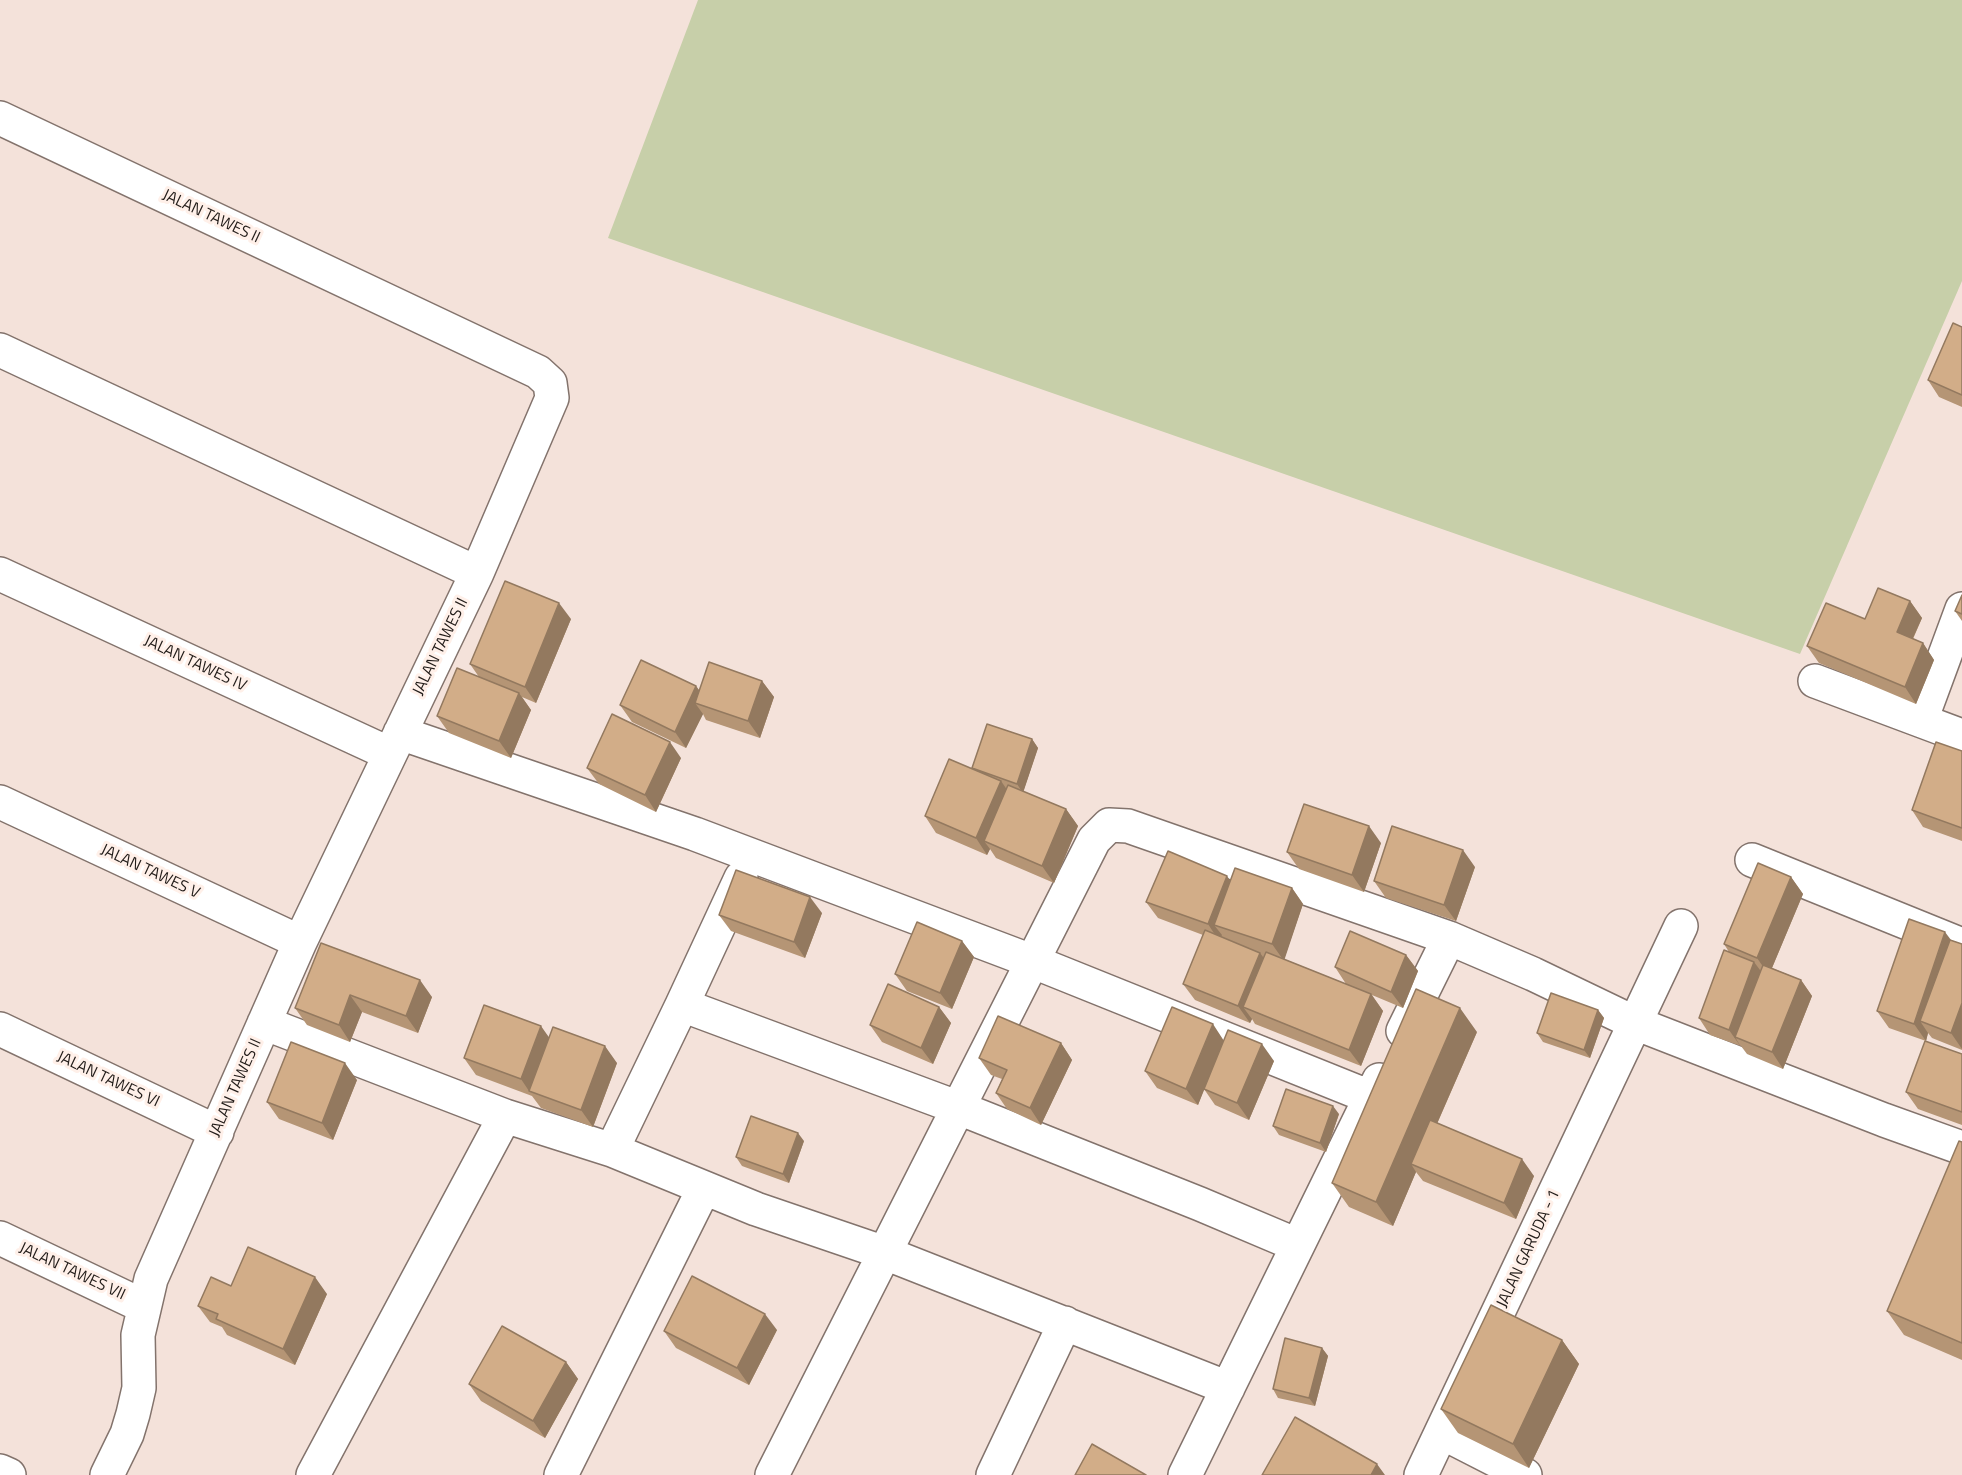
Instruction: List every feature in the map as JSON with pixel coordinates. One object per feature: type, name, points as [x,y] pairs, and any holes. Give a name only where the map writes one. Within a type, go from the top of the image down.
[{"type":"street","name":"JALAN TAWES II","points":[[0,118],[538,372],[550,383],[552,398],[477,573],[300,942],[151,1279],[138,1335],[139,1388],[127,1434],[107,1475]]},
{"type":"street","points":[[0,350],[477,573]]},
{"type":"street","name":"JALAN TAWES IV","points":[[0,574],[395,744],[695,834],[1034,962],[1370,1097]]},
{"type":"street","points":[[1921,720],[1962,609]]},
{"type":"street","points":[[1815,681],[1962,736]]},
{"type":"street","name":"JALAN TAWES V","points":[[0,802],[300,942]]},
{"type":"street","points":[[772,1475],[1094,840],[1109,825],[1128,826],[1449,938],[1533,974],[1635,1023],[1962,1148]]},
{"type":"street","points":[[612,1150],[751,855]]},
{"type":"street","points":[[1752,860],[1962,945]]},
{"type":"street","name":"JALAN GARUDA - 1","points":[[1421,1475],[1443,1433],[1681,926]]},
{"type":"street","points":[[1185,1475],[1449,938]]},
{"type":"street","points":[[682,1005],[959,1108],[1297,1245]]},
{"type":"street","points":[[264,1023],[505,1116],[612,1150],[756,1209],[885,1253],[1228,1388]]},
{"type":"street","name":"JALAN TAWES VI","points":[[0,1029],[217,1132]]},
{"type":"street","points":[[313,1475],[505,1116]]},
{"type":"street","points":[[561,1475],[704,1188]]},
{"type":"street","name":"JALAN TAWES VII","points":[[0,1238],[143,1306]]},
{"type":"street","points":[[993,1475],[1065,1323]]},
{"type":"street","points":[[1443,1433],[1526,1475]]},
{"type":"street","points":[[0,1471],[9,1475]]},
{"type":"green space","points":[[698,0],[1962,0],[1962,281],[1800,654],[608,238]]},
{"type":"building","points":[[1953,323],[1962,327],[1962,395],[1928,380]]},
{"type":"building","points":[[505,581],[559,603],[525,687],[470,664]]},
{"type":"building","points":[[1878,588],[1910,601],[1897,632],[1923,643],[1905,687],[1807,646],[1826,603],[1865,619]]},
{"type":"building","points":[[1962,595],[1962,614],[1955,611]]},
{"type":"building","points":[[641,660],[696,686],[675,732],[620,705]]},
{"type":"building","points":[[709,662],[762,681],[748,721],[695,703]]},
{"type":"building","points":[[457,668],[519,693],[499,741],[437,716]]},
{"type":"building","points":[[612,714],[670,742],[645,795],[587,768]]},
{"type":"building","points":[[987,724],[1032,739],[1017,784],[972,768]]},
{"type":"building","points":[[1936,742],[1962,751],[1962,828],[1912,810]]},
{"type":"building","points":[[949,759],[1001,781],[976,838],[925,816]]},
{"type":"building","points":[[1008,785],[1066,809],[1042,866],[984,841]]},
{"type":"building","points":[[1304,804],[1369,826],[1352,875],[1287,852]]},
{"type":"building","points":[[1392,826],[1463,850],[1444,905],[1374,881]]},
{"type":"building","points":[[1168,851],[1227,876],[1208,924],[1146,902]]},
{"type":"building","points":[[1758,863],[1791,877],[1757,958],[1724,944]]},
{"type":"building","points":[[1235,868],[1292,888],[1272,944],[1214,925]]},
{"type":"building","points":[[736,870],[810,897],[794,942],[719,915]]},
{"type":"building","points":[[1909,919],[1945,932],[1914,1024],[1877,1011]]},
{"type":"building","points":[[917,922],[962,941],[940,993],[895,974]]},
{"type":"building","points":[[1205,930],[1260,953],[1238,1006],[1183,984]]},
{"type":"building","points":[[1350,931],[1406,955],[1391,992],[1335,967]]},
{"type":"building","points":[[1950,940],[1962,944],[1962,1003],[1951,1033],[1920,1021]]},
{"type":"building","points":[[321,943],[420,980],[406,1016],[350,995],[339,1025],[295,1008]]},
{"type":"building","points":[[1724,950],[1754,962],[1729,1030],[1699,1018]]},
{"type":"building","points":[[1266,952],[1371,994],[1349,1050],[1243,1007]]},
{"type":"building","points":[[1763,965],[1801,980],[1772,1052],[1735,1037]]},
{"type":"building","points":[[888,984],[939,1007],[921,1048],[870,1025]]},
{"type":"building","points":[[1416,989],[1460,1008],[1376,1202],[1332,1183]]},
{"type":"building","points":[[1551,993],[1598,1010],[1584,1050],[1537,1033]]},
{"type":"building","points":[[484,1005],[541,1026],[521,1079],[464,1058]]},
{"type":"building","points":[[1172,1007],[1213,1024],[1186,1089],[1145,1071]]},
{"type":"building","points":[[998,1016],[1061,1043],[1030,1108],[996,1093],[1007,1070],[979,1058]]},
{"type":"building","points":[[553,1027],[605,1046],[581,1110],[529,1091]]},
{"type":"building","points":[[1228,1030],[1262,1044],[1237,1103],[1204,1089]]},
{"type":"building","points":[[1925,1041],[1962,1054],[1962,1112],[1906,1092]]},
{"type":"building","points":[[291,1042],[345,1063],[322,1123],[267,1102]]},
{"type":"building","points":[[1286,1089],[1333,1106],[1320,1143],[1273,1126]]},
{"type":"building","points":[[751,1116],[798,1133],[783,1174],[736,1157]]},
{"type":"building","points":[[1430,1120],[1522,1159],[1504,1203],[1411,1164]]},
{"type":"building","points":[[1959,1141],[1962,1142],[1962,1343],[1887,1311]]},
{"type":"building","points":[[248,1247],[315,1277],[283,1349],[216,1319],[218,1314],[198,1306],[211,1277],[231,1286]]},
{"type":"building","points":[[692,1276],[765,1314],[737,1368],[664,1331]]},
{"type":"building","points":[[1491,1305],[1562,1340],[1513,1444],[1441,1409]]},
{"type":"building","points":[[502,1326],[566,1362],[533,1421],[469,1384]]},
{"type":"building","points":[[1285,1338],[1322,1348],[1309,1398],[1273,1389]]},
{"type":"building","points":[[1295,1417],[1377,1464],[1371,1475],[1262,1475]]},
{"type":"building","points":[[1092,1444],[1146,1475],[1075,1475]]}]
